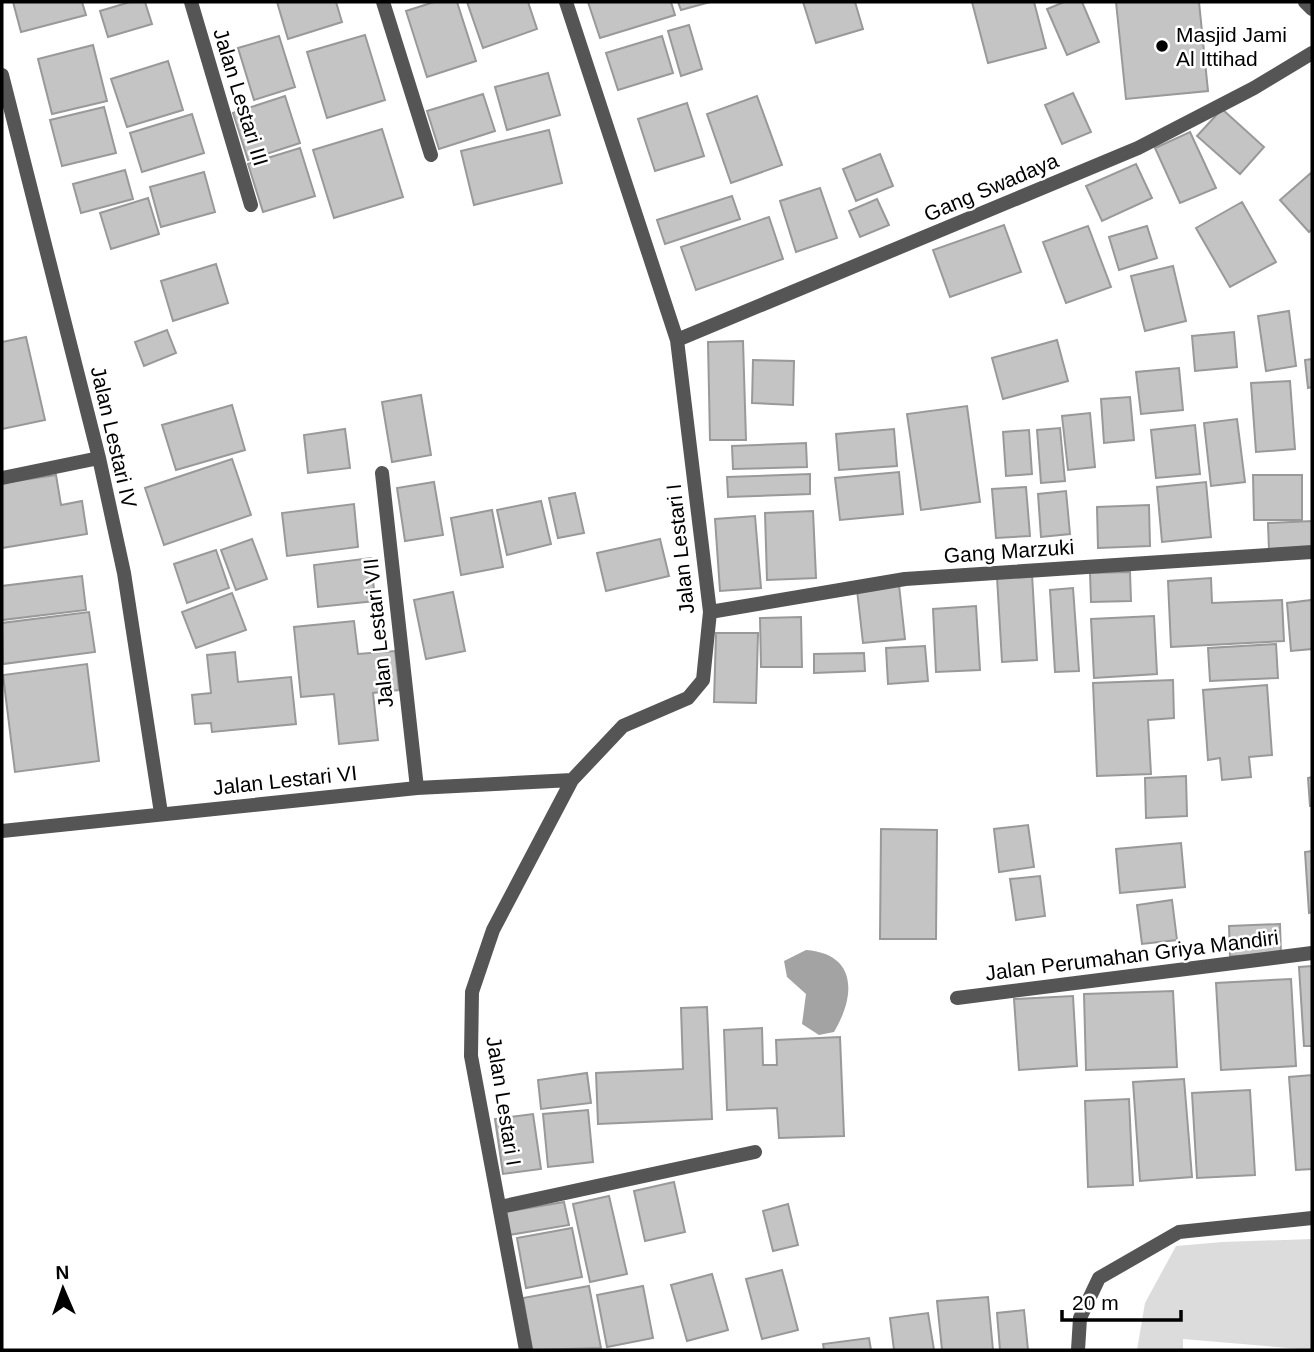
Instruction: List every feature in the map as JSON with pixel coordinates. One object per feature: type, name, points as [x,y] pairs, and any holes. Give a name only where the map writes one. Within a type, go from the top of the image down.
[{"type":"street","name":"Jalan Lestari III","points":[[191,2],[251,205]]},
{"type":"street","points":[[383,2],[431,155]]},
{"type":"street","name":"Jalan Lestari I","points":[[526,1350],[471,1056],[472,992],[493,930],[572,780],[623,726],[688,698],[703,680],[710,612],[677,341],[566,2]]},
{"type":"street","points":[[1305,2],[1312,9]]},
{"type":"street","name":"Gang Swadaya","points":[[677,341],[1138,148],[1254,88],[1312,53]]},
{"type":"street","name":"Jalan Lestari IV","points":[[2,75],[99,458],[124,573],[161,813]]},
{"type":"street","points":[[2,478],[99,458]]},
{"type":"street","name":"Jalan Lestari VII","points":[[382,473],[417,788]]},
{"type":"street","name":"Gang Marzuki","points":[[710,612],[905,579],[1312,552]]},
{"type":"street","name":"Jalan Lestari VI","points":[[2,831],[417,788],[572,780]]},
{"type":"street","name":"Jalan Perumahan Griya Mandiri","points":[[957,998],[1312,954]]},
{"type":"street","points":[[500,1207],[754,1152]]},
{"type":"street","points":[[1078,1350],[1080,1318],[1099,1278],[1179,1233],[1312,1217]]},
{"type":"shaded area","points":[[806,950],[823,953],[835,959],[843,968],[847,979],[846,1004],[834,1032],[819,1035],[802,1024],[806,994],[787,977],[784,961]]},
{"type":"shaded area","points":[[1312,1239],[1312,1350],[1183,1339],[1183,1350],[1137,1350],[1145,1303],[1176,1246]]},
{"type":"building","points":[[13,2],[82,2],[86,15],[21,32]]},
{"type":"building","points":[[130,2],[145,2],[152,24],[108,37],[100,11]]},
{"type":"building","points":[[277,2],[336,2],[342,22],[288,39]]},
{"type":"building","points":[[434,2],[457,2],[476,61],[427,77],[406,11]]},
{"type":"building","points":[[467,2],[528,2],[537,29],[483,48]]},
{"type":"building","points":[[588,2],[671,2],[675,15],[600,38]]},
{"type":"building","points":[[678,2],[710,2],[681,10]]},
{"type":"building","points":[[803,2],[855,2],[863,29],[816,43]]},
{"type":"building","points":[[972,2],[1034,2],[1046,48],[988,63]]},
{"type":"building","points":[[1064,2],[1082,2],[1099,42],[1067,55],[1047,9]]},
{"type":"building","name":"Masjid Jami Al Ittihad","points":[[1116,2],[1199,2],[1208,91],[1126,99]]},
{"type":"building","points":[[689,25],[702,69],[681,76],[668,31]]},
{"type":"building","points":[[365,35],[385,100],[327,118],[307,52]]},
{"type":"building","points":[[279,36],[295,87],[254,100],[238,48]]},
{"type":"building","points":[[662,36],[673,73],[618,90],[606,53]]},
{"type":"building","points":[[93,45],[107,101],[52,114],[38,59]]},
{"type":"building","points":[[168,61],[183,110],[127,127],[111,79]]},
{"type":"building","points":[[548,73],[560,115],[507,130],[495,87]]},
{"type":"building","points":[[1073,93],[1091,132],[1062,144],[1045,105]]},
{"type":"building","points":[[483,94],[495,131],[439,149],[427,111]]},
{"type":"building","points":[[285,96],[300,143],[248,160],[233,113]]},
{"type":"building","points":[[757,96],[782,165],[731,183],[707,114]]},
{"type":"building","points":[[687,103],[704,156],[655,171],[638,119]]},
{"type":"building","points":[[104,107],[116,153],[62,166],[50,120]]},
{"type":"building","points":[[1222,109],[1264,147],[1240,174],[1197,136]]},
{"type":"building","points":[[192,114],[204,153],[142,172],[130,133]]},
{"type":"building","points":[[382,129],[403,197],[334,218],[313,150]]},
{"type":"building","points":[[549,130],[562,183],[474,205],[461,151]]},
{"type":"building","points":[[1190,132],[1216,188],[1180,203],[1155,148]]},
{"type":"building","points":[[300,148],[315,196],[263,212],[248,164]]},
{"type":"building","points":[[880,154],[893,186],[856,201],[843,169]]},
{"type":"building","points":[[1136,164],[1152,198],[1102,221],[1086,186]]},
{"type":"building","points":[[125,170],[133,199],[81,213],[73,184]]},
{"type":"building","points":[[204,172],[215,212],[161,227],[150,187]]},
{"type":"building","points":[[1312,172],[1312,229],[1309,232],[1280,200]]},
{"type":"building","points":[[820,188],[837,238],[796,252],[780,201]]},
{"type":"building","points":[[732,196],[740,219],[665,244],[657,220]]},
{"type":"building","points":[[148,198],[159,234],[111,249],[100,213]]},
{"type":"building","points":[[877,199],[889,225],[860,237],[849,211]]},
{"type":"building","points":[[1242,202],[1276,262],[1230,287],[1196,228]]},
{"type":"building","points":[[769,217],[783,259],[696,290],[681,247]]},
{"type":"building","points":[[1004,225],[1021,272],[950,297],[933,250]]},
{"type":"building","points":[[1088,226],[1111,287],[1066,303],[1043,242]]},
{"type":"building","points":[[1147,226],[1157,258],[1119,270],[1109,237]]},
{"type":"building","points":[[216,264],[228,303],[173,321],[161,281]]},
{"type":"building","points":[[1173,266],[1186,321],[1145,331],[1131,276]]},
{"type":"building","points":[[1289,311],[1296,366],[1266,371],[1258,316]]},
{"type":"building","points":[[167,330],[176,353],[144,366],[135,342]]},
{"type":"building","points":[[1234,332],[1237,367],[1195,371],[1192,336]]},
{"type":"building","points":[[26,337],[45,420],[2,429],[2,342]]},
{"type":"building","points":[[1057,340],[1068,381],[1003,399],[992,358]]},
{"type":"building","points":[[743,341],[746,440],[710,440],[708,342]]},
{"type":"building","points":[[1312,359],[1312,387],[1308,388],[1305,360]]},
{"type":"building","points":[[753,360],[794,361],[793,405],[752,403]]},
{"type":"building","points":[[1179,368],[1183,410],[1141,414],[1136,372]]},
{"type":"building","points":[[1290,381],[1295,449],[1256,452],[1251,383]]},
{"type":"building","points":[[421,395],[431,455],[392,462],[382,402]]},
{"type":"building","points":[[1130,397],[1134,440],[1104,443],[1101,399]]},
{"type":"building","points":[[232,405],[245,450],[176,470],[162,425]]},
{"type":"building","points":[[967,406],[980,502],[921,510],[907,414]]},
{"type":"building","points":[[1090,413],[1095,467],[1068,470],[1062,416]]},
{"type":"building","points":[[1237,419],[1245,482],[1211,486],[1204,423]]},
{"type":"building","points":[[1195,425],[1200,474],[1156,478],[1151,430]]},
{"type":"building","points":[[1060,428],[1065,481],[1041,483],[1037,430]]},
{"type":"building","points":[[345,429],[350,468],[308,473],[304,435]]},
{"type":"building","points":[[894,429],[897,466],[839,470],[836,434]]},
{"type":"building","points":[[1029,430],[1032,474],[1006,476],[1003,432]]},
{"type":"building","points":[[806,443],[807,467],[733,469],[732,446]]},
{"type":"building","points":[[232,459],[251,515],[164,545],[145,488]]},
{"type":"building","points":[[899,472],[903,514],[840,520],[835,478]]},
{"type":"building","points":[[810,474],[810,494],[728,497],[727,477]]},
{"type":"building","points":[[56,475],[61,505],[82,501],[87,534],[2,548],[2,483]]},
{"type":"building","points":[[1253,475],[1302,475],[1302,520],[1254,520]]},
{"type":"building","points":[[434,482],[443,535],[405,541],[397,488]]},
{"type":"building","points":[[1206,482],[1211,537],[1162,542],[1157,487]]},
{"type":"building","points":[[1026,487],[1030,536],[996,538],[992,489]]},
{"type":"building","points":[[1066,491],[1070,534],[1041,537],[1038,494]]},
{"type":"building","points":[[575,493],[584,533],[558,538],[549,498]]},
{"type":"building","points":[[541,501],[551,544],[507,555],[497,510]]},
{"type":"building","points":[[354,504],[358,547],[287,556],[282,513]]},
{"type":"building","points":[[1149,505],[1150,546],[1098,548],[1097,507]]},
{"type":"building","points":[[492,510],[503,567],[461,575],[451,518]]},
{"type":"building","points":[[813,511],[816,578],[767,580],[765,513]]},
{"type":"building","points":[[755,516],[761,588],[720,591],[715,519]]},
{"type":"building","points":[[1312,521],[1312,549],[1269,551],[1268,523]]},
{"type":"building","points":[[252,539],[267,579],[236,590],[221,550]]},
{"type":"building","points":[[660,539],[669,576],[606,591],[597,553]]},
{"type":"building","points":[[216,550],[229,588],[187,603],[174,564]]},
{"type":"building","points":[[371,558],[375,601],[318,607],[314,565]]},
{"type":"building","points":[[1130,572],[1131,601],[1091,602],[1090,573]]},
{"type":"building","points":[[1032,574],[1037,660],[1002,662],[997,577]]},
{"type":"building","points":[[82,576],[86,610],[2,620],[2,586]]},
{"type":"building","points":[[1211,578],[1212,603],[1282,600],[1284,641],[1171,647],[1168,581]]},
{"type":"building","points":[[899,585],[905,639],[863,643],[857,590]]},
{"type":"building","points":[[1073,588],[1079,671],[1055,672],[1050,590]]},
{"type":"building","points":[[453,592],[465,651],[426,659],[414,600]]},
{"type":"building","points":[[232,593],[246,630],[196,648],[182,612]]},
{"type":"building","points":[[1312,600],[1312,649],[1291,651],[1287,603]]},
{"type":"building","points":[[976,606],[980,670],[936,672],[933,609]]},
{"type":"building","points":[[89,612],[95,652],[3,664],[2,623]]},
{"type":"building","points":[[1154,616],[1157,674],[1094,678],[1091,619]]},
{"type":"building","points":[[801,617],[802,667],[761,667],[760,618]]},
{"type":"building","points":[[354,621],[358,654],[395,651],[399,690],[373,693],[378,740],[339,744],[334,694],[301,697],[294,627]]},
{"type":"building","points":[[716,633],[758,633],[756,703],[714,702]]},
{"type":"building","points":[[1276,644],[1278,678],[1210,681],[1208,648]]},
{"type":"building","points":[[925,646],[928,681],[888,684],[886,648]]},
{"type":"building","points":[[235,652],[238,682],[291,677],[296,724],[212,732],[211,723],[195,724],[192,695],[211,693],[207,655]]},
{"type":"building","points":[[864,653],[865,671],[814,673],[814,654]]},
{"type":"building","points":[[87,664],[99,761],[15,772],[3,675]]},
{"type":"building","points":[[1173,680],[1174,718],[1148,720],[1151,774],[1097,776],[1093,683]]},
{"type":"building","points":[[1267,685],[1272,755],[1249,757],[1251,777],[1222,780],[1220,758],[1208,760],[1203,690]]},
{"type":"building","points":[[1186,776],[1187,816],[1146,818],[1145,778]]},
{"type":"building","points":[[1312,777],[1312,806],[1310,806],[1308,778]]},
{"type":"building","points":[[1028,825],[1034,867],[999,872],[994,829]]},
{"type":"building","points":[[881,829],[937,830],[936,939],[880,939]]},
{"type":"building","points":[[1181,843],[1185,887],[1120,893],[1116,849]]},
{"type":"building","points":[[1312,851],[1312,912],[1309,913],[1305,852]]},
{"type":"building","points":[[1040,876],[1045,916],[1016,920],[1010,879]]},
{"type":"building","points":[[1172,900],[1177,940],[1142,944],[1137,905]]},
{"type":"building","points":[[1280,924],[1281,955],[1230,956],[1229,926]]},
{"type":"building","points":[[1312,966],[1312,1046],[1304,1046],[1299,967]]},
{"type":"building","points":[[1291,979],[1296,1066],[1221,1070],[1216,983]]},
{"type":"building","points":[[1173,991],[1177,1067],[1086,1070],[1084,994]]},
{"type":"building","points":[[1073,996],[1077,1066],[1019,1070],[1014,999]]},
{"type":"building","points":[[707,1007],[712,1119],[598,1124],[596,1073],[683,1069],[681,1008]]},
{"type":"building","points":[[762,1028],[763,1065],[777,1065],[776,1040],[840,1037],[844,1136],[779,1138],[777,1108],[727,1110],[724,1030]]},
{"type":"building","points":[[587,1073],[591,1103],[541,1109],[538,1080]]},
{"type":"building","points":[[1312,1075],[1312,1169],[1296,1170],[1289,1077]]},
{"type":"building","points":[[1184,1079],[1192,1177],[1140,1181],[1133,1082]]},
{"type":"building","points":[[1250,1090],[1255,1175],[1197,1178],[1192,1093]]},
{"type":"building","points":[[1129,1099],[1133,1185],[1088,1187],[1085,1101]]},
{"type":"building","points":[[588,1110],[593,1162],[548,1167],[543,1114]]},
{"type":"building","points":[[533,1114],[541,1169],[503,1174],[495,1119]]},
{"type":"building","points":[[674,1182],[685,1232],[645,1241],[634,1191]]},
{"type":"building","points":[[609,1196],[627,1274],[590,1282],[573,1204]]},
{"type":"building","points":[[564,1202],[569,1225],[509,1235],[505,1212]]},
{"type":"building","points":[[788,1204],[798,1245],[773,1251],[763,1211]]},
{"type":"building","points":[[572,1228],[582,1277],[526,1288],[517,1238]]},
{"type":"building","points":[[782,1270],[798,1330],[762,1339],[746,1279]]},
{"type":"building","points":[[712,1274],[728,1330],[687,1341],[671,1285]]},
{"type":"building","points":[[589,1286],[601,1348],[532,1350],[523,1298]]},
{"type":"building","points":[[643,1286],[653,1338],[607,1347],[597,1295]]},
{"type":"building","points":[[988,1297],[993,1350],[942,1350],[937,1301]]},
{"type":"building","points":[[1024,1310],[1028,1350],[1000,1350],[997,1313]]},
{"type":"building","points":[[928,1313],[934,1350],[894,1350],[890,1318]]},
{"type":"building","points":[[869,1338],[871,1350],[824,1350],[823,1344]]},
{"type":"place","name":"Masjid Jami Al Ittihad","points":[[1162,46]]}]
